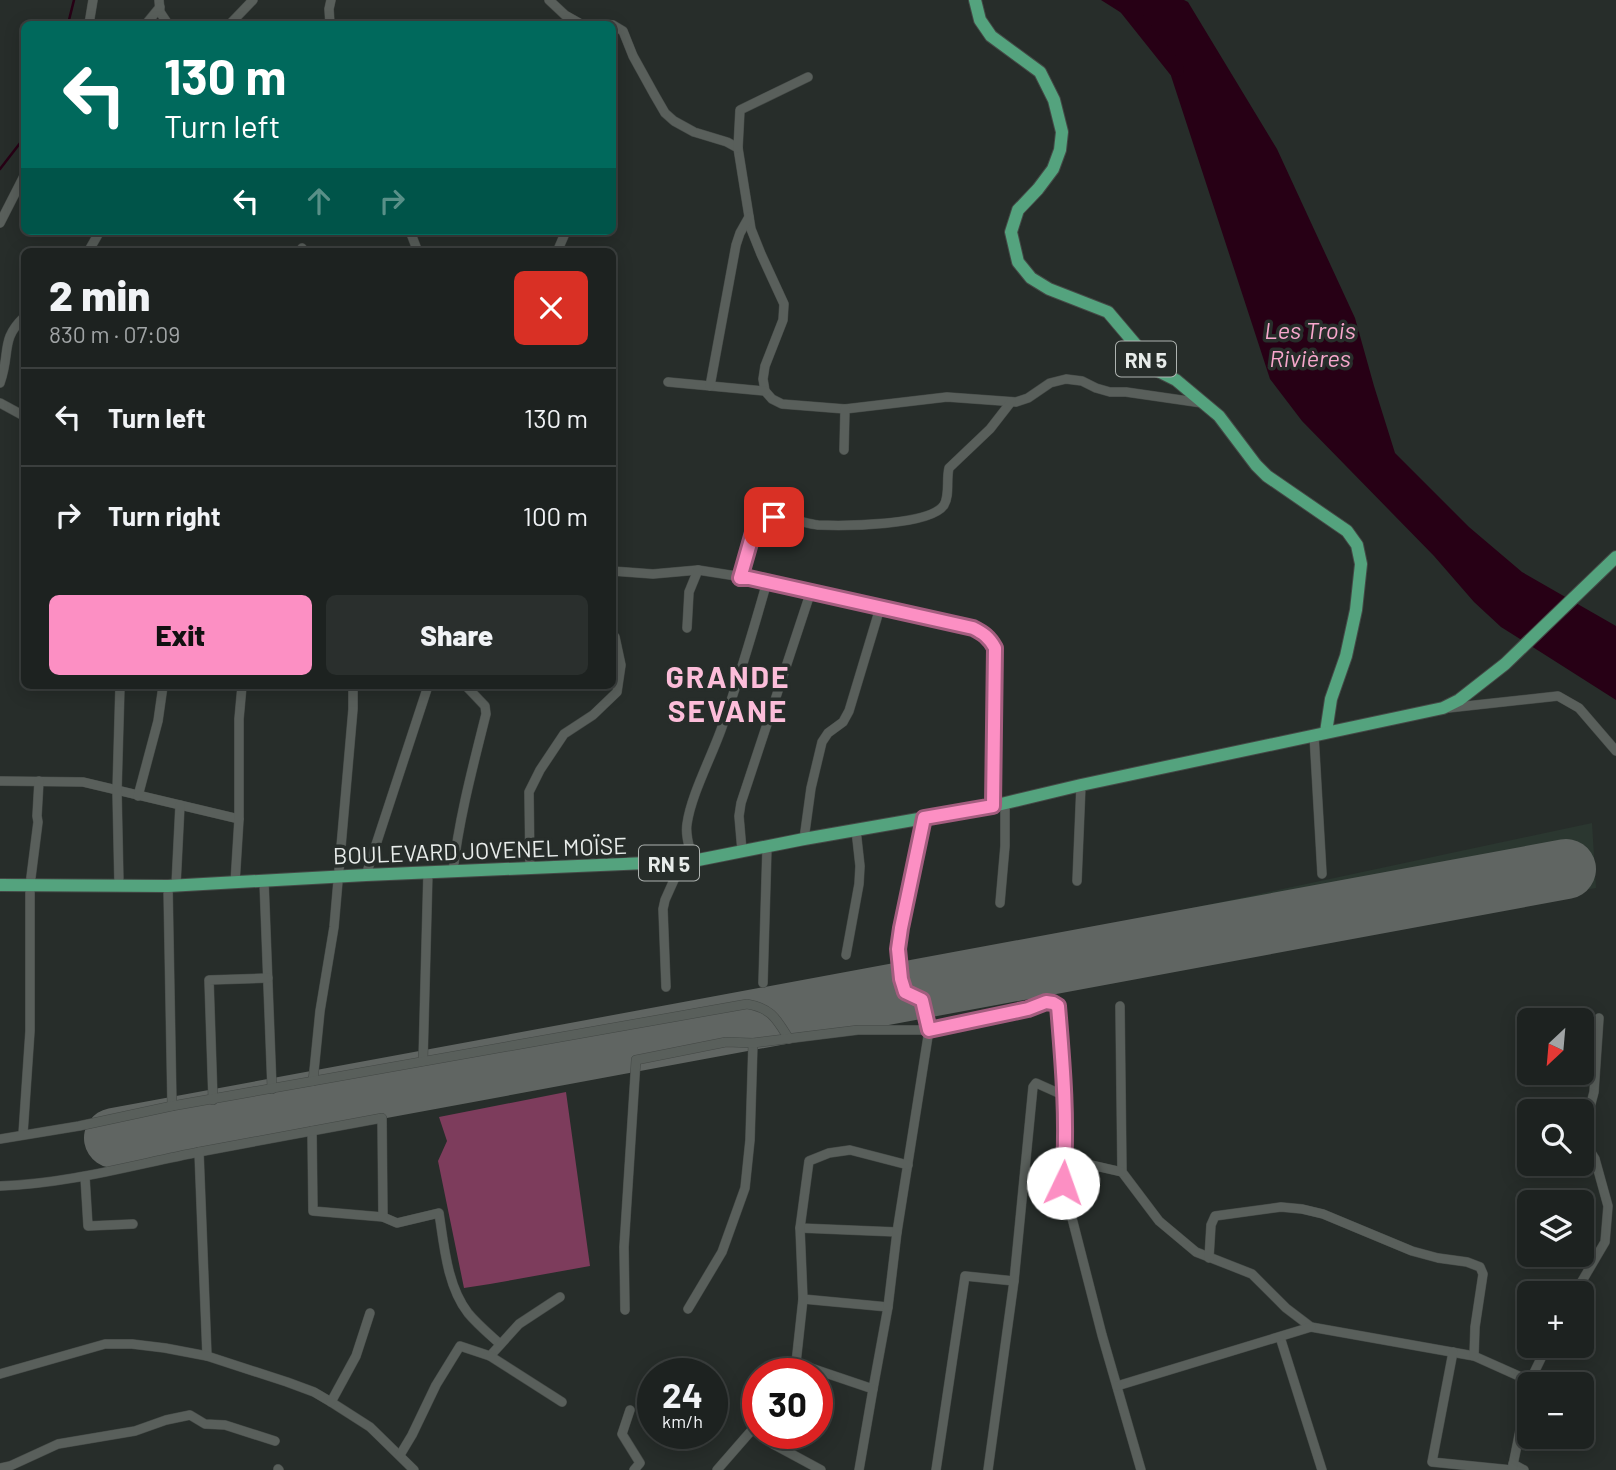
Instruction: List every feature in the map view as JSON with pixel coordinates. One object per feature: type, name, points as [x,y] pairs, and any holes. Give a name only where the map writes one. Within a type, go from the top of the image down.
[{"type":"main road","name":"RN 5","points":[[975,0],[980,20],[991,36],[1040,72],[1054,100],[1062,132],[1060,150],[1053,169],[1018,210],[1011,232],[1018,262],[1031,278],[1049,289],[1108,312],[1158,371],[1176,380],[1219,416],[1267,476],[1347,531],[1357,545],[1361,564],[1356,610],[1346,656],[1320,734]]},
{"type":"main road","name":"BOULEVARD JOVENEL MOÏSE","points":[[0,885],[172,886],[688,862],[999,805],[1080,785],[1443,708],[1467,694],[1505,664],[1616,557]]},
{"type":"street","points":[[90,21],[93,0]]},
{"type":"street","points":[[233,21],[253,0]]},
{"type":"street","points":[[330,21],[331,0]]},
{"type":"street","points":[[549,0],[576,21]]},
{"type":"street","points":[[148,21],[160,4]]},
{"type":"street","points":[[160,4],[160,12],[166,21]]},
{"type":"street","points":[[616,26],[623,31],[633,56],[665,113],[694,132],[727,142],[738,149]]},
{"type":"street","points":[[808,76],[740,110],[738,149],[751,229],[785,304],[783,320],[765,366],[763,379],[765,391],[772,399],[782,404],[845,410],[947,397],[1011,402],[1028,398],[1049,383],[1066,379],[1082,381],[1110,392],[1204,404]]},
{"type":"street","points":[[0,223],[21,182]]},
{"type":"street","points":[[710,386],[736,245],[750,215]]},
{"type":"street","points":[[0,383],[5,361],[4,339],[21,320]]},
{"type":"street","points":[[668,382],[765,391]]},
{"type":"street","points":[[740,578],[754,529],[763,521],[774,517],[833,525],[917,520],[934,514],[945,503],[949,468],[996,424],[1011,402]]},
{"type":"street","points":[[0,403],[21,414]]},
{"type":"street","points":[[844,450],[845,410]]},
{"type":"street","points":[[687,628],[689,593],[698,570]]},
{"type":"street","points":[[616,571],[653,574],[698,570],[767,582],[973,628],[990,639],[995,648],[999,805],[1004,846],[1000,903]]},
{"type":"street","points":[[666,987],[663,909],[665,900],[688,862],[687,822],[745,659],[767,582]]},
{"type":"street","points":[[742,852],[739,816],[741,803],[811,591]]},
{"type":"street","points":[[804,839],[811,788],[822,742],[828,733],[843,722],[849,711],[880,608]]},
{"type":"street","points":[[530,869],[529,792],[564,734],[593,715],[617,692],[621,665],[616,642]]},
{"type":"street","points":[[119,885],[117,791],[121,689]]},
{"type":"street","points":[[138,796],[158,722],[163,689]]},
{"type":"street","points":[[235,883],[242,689]]},
{"type":"street","points":[[313,1081],[320,1011],[334,927],[353,689]]},
{"type":"street","points":[[352,709],[359,689]]},
{"type":"street","points":[[366,875],[427,689]]},
{"type":"street","points":[[453,872],[459,826],[486,714],[485,706],[469,689]]},
{"type":"street","points":[[1443,708],[1558,695],[1579,708],[1616,751]]},
{"type":"street","points":[[1320,734],[1322,874]]},
{"type":"street","points":[[0,781],[83,782],[239,819]]},
{"type":"street","points":[[23,1134],[30,1031],[30,885],[38,822],[39,781]]},
{"type":"street","points":[[1077,881],[1080,785]]},
{"type":"street","points":[[172,1106],[172,886],[180,805]]},
{"type":"street","points":[[859,1470],[888,1307],[929,1030],[922,1000],[905,992],[898,949],[924,818]]},
{"type":"street","points":[[846,955],[859,884],[856,830]]},
{"type":"street","points":[[763,983],[767,847]]},
{"type":"street","points":[[423,1061],[428,872]]},
{"type":"street","points":[[264,881],[272,1088]]},
{"type":"street","points":[[213,1100],[209,981],[268,978]]},
{"type":"street","points":[[625,1310],[624,1247],[636,1060],[726,1042],[753,1043],[858,1030],[929,1030],[1028,1009],[1046,1002],[1053,1003],[1058,1006],[1065,1096],[1063,1183],[1141,1470]]},
{"type":"street","points":[[0,1139],[747,1004],[759,1006],[775,1017],[789,1039]]},
{"type":"street","points":[[1120,1006],[1122,1172],[1159,1222],[1196,1252],[1252,1275],[1286,1308],[1311,1327],[1474,1356],[1517,1375]]},
{"type":"street","points":[[1583,1281],[1605,1242],[1608,1206],[1595,1159],[1588,1147],[1585,1126],[1594,1092],[1599,1018]]},
{"type":"street","points":[[688,1309],[722,1252],[745,1188],[750,1140],[753,1043]]},
{"type":"street","points":[[988,1470],[1014,1281],[1033,1087],[1036,1083],[1065,1096]]},
{"type":"street","points":[[0,1186],[85,1177],[199,1152],[382,1118],[383,1217]]},
{"type":"street","points":[[312,1131],[313,1211],[383,1217],[397,1223],[439,1213],[450,1273],[459,1297],[467,1312],[500,1344]]},
{"type":"street","points":[[797,1358],[803,1299],[800,1228],[809,1161],[829,1153],[850,1150],[908,1165]]},
{"type":"street","points":[[199,1152],[207,1356]]},
{"type":"street","points":[[1065,1159],[1122,1172]]},
{"type":"street","points":[[85,1177],[88,1226],[133,1224]]},
{"type":"street","points":[[1209,1258],[1211,1225],[1215,1216],[1281,1207],[1322,1214],[1412,1251],[1467,1262],[1480,1267],[1483,1274],[1475,1327],[1474,1356]]},
{"type":"street","points":[[800,1228],[897,1232]]},
{"type":"street","points":[[936,1470],[965,1276],[1014,1281]]},
{"type":"street","points":[[491,1356],[519,1324],[560,1297]]},
{"type":"street","points":[[803,1299],[888,1307]]},
{"type":"street","points":[[331,1402],[356,1356],[370,1313]]},
{"type":"street","points":[[1117,1386],[1311,1327]]},
{"type":"street","points":[[1280,1337],[1322,1470]]},
{"type":"street","points":[[0,1374],[105,1344],[165,1348],[207,1356],[314,1392],[370,1427],[414,1470]]},
{"type":"street","points":[[400,1455],[436,1385],[460,1346],[491,1356],[562,1402]]},
{"type":"street","points":[[1453,1353],[1432,1462],[1524,1470]]},
{"type":"street","points":[[833,1375],[873,1389]]},
{"type":"street","points":[[630,1410],[622,1434],[640,1463],[634,1470]]},
{"type":"street","points":[[0,1468],[58,1444],[135,1432],[166,1420],[190,1415],[205,1424],[225,1425],[275,1441]]},
{"type":"street","points":[[717,1470],[742,1441]]},
{"type":"street","points":[[1512,1468],[1517,1444]]},
{"type":"street","points":[[783,1449],[821,1470]]},
{"type":"shaded area","points":[[1592,823],[1596,888],[883,1013],[442,1101],[110,1162],[107,1113],[840,980]]},
{"type":"shaded area","points":[[566,1092],[590,1266],[464,1288],[438,1161],[447,1141],[439,1117]]},
{"type":"water","name":"Les Trois Rivières","points":[[1101,0],[1188,2],[1277,149],[1355,318],[1395,453],[1469,527],[1522,572],[1616,626],[1616,700],[1501,627],[1474,602],[1434,556],[1302,421],[1270,379],[1158,36]]},
{"type":"waterway","points":[[69,21],[74,0]]},
{"type":"waterway","name":"Les Trois Rivières","points":[[1121,0],[1176,69]]},
{"type":"waterway","points":[[0,169],[21,142]]},
{"type":"runway","points":[[114,1138],[1566,869]]},
{"type":"district","name":"GRANDE SEVANE","points":[[728,693]]},
{"type":"route","points":[[774,517],[763,521],[754,529],[740,578],[811,591],[973,628],[990,639],[995,648],[993,806],[924,818],[898,949],[901,979],[905,992],[922,1000],[929,1030],[1028,1009],[1046,1002],[1058,1006],[1065,1096],[1063,1183]]}]
